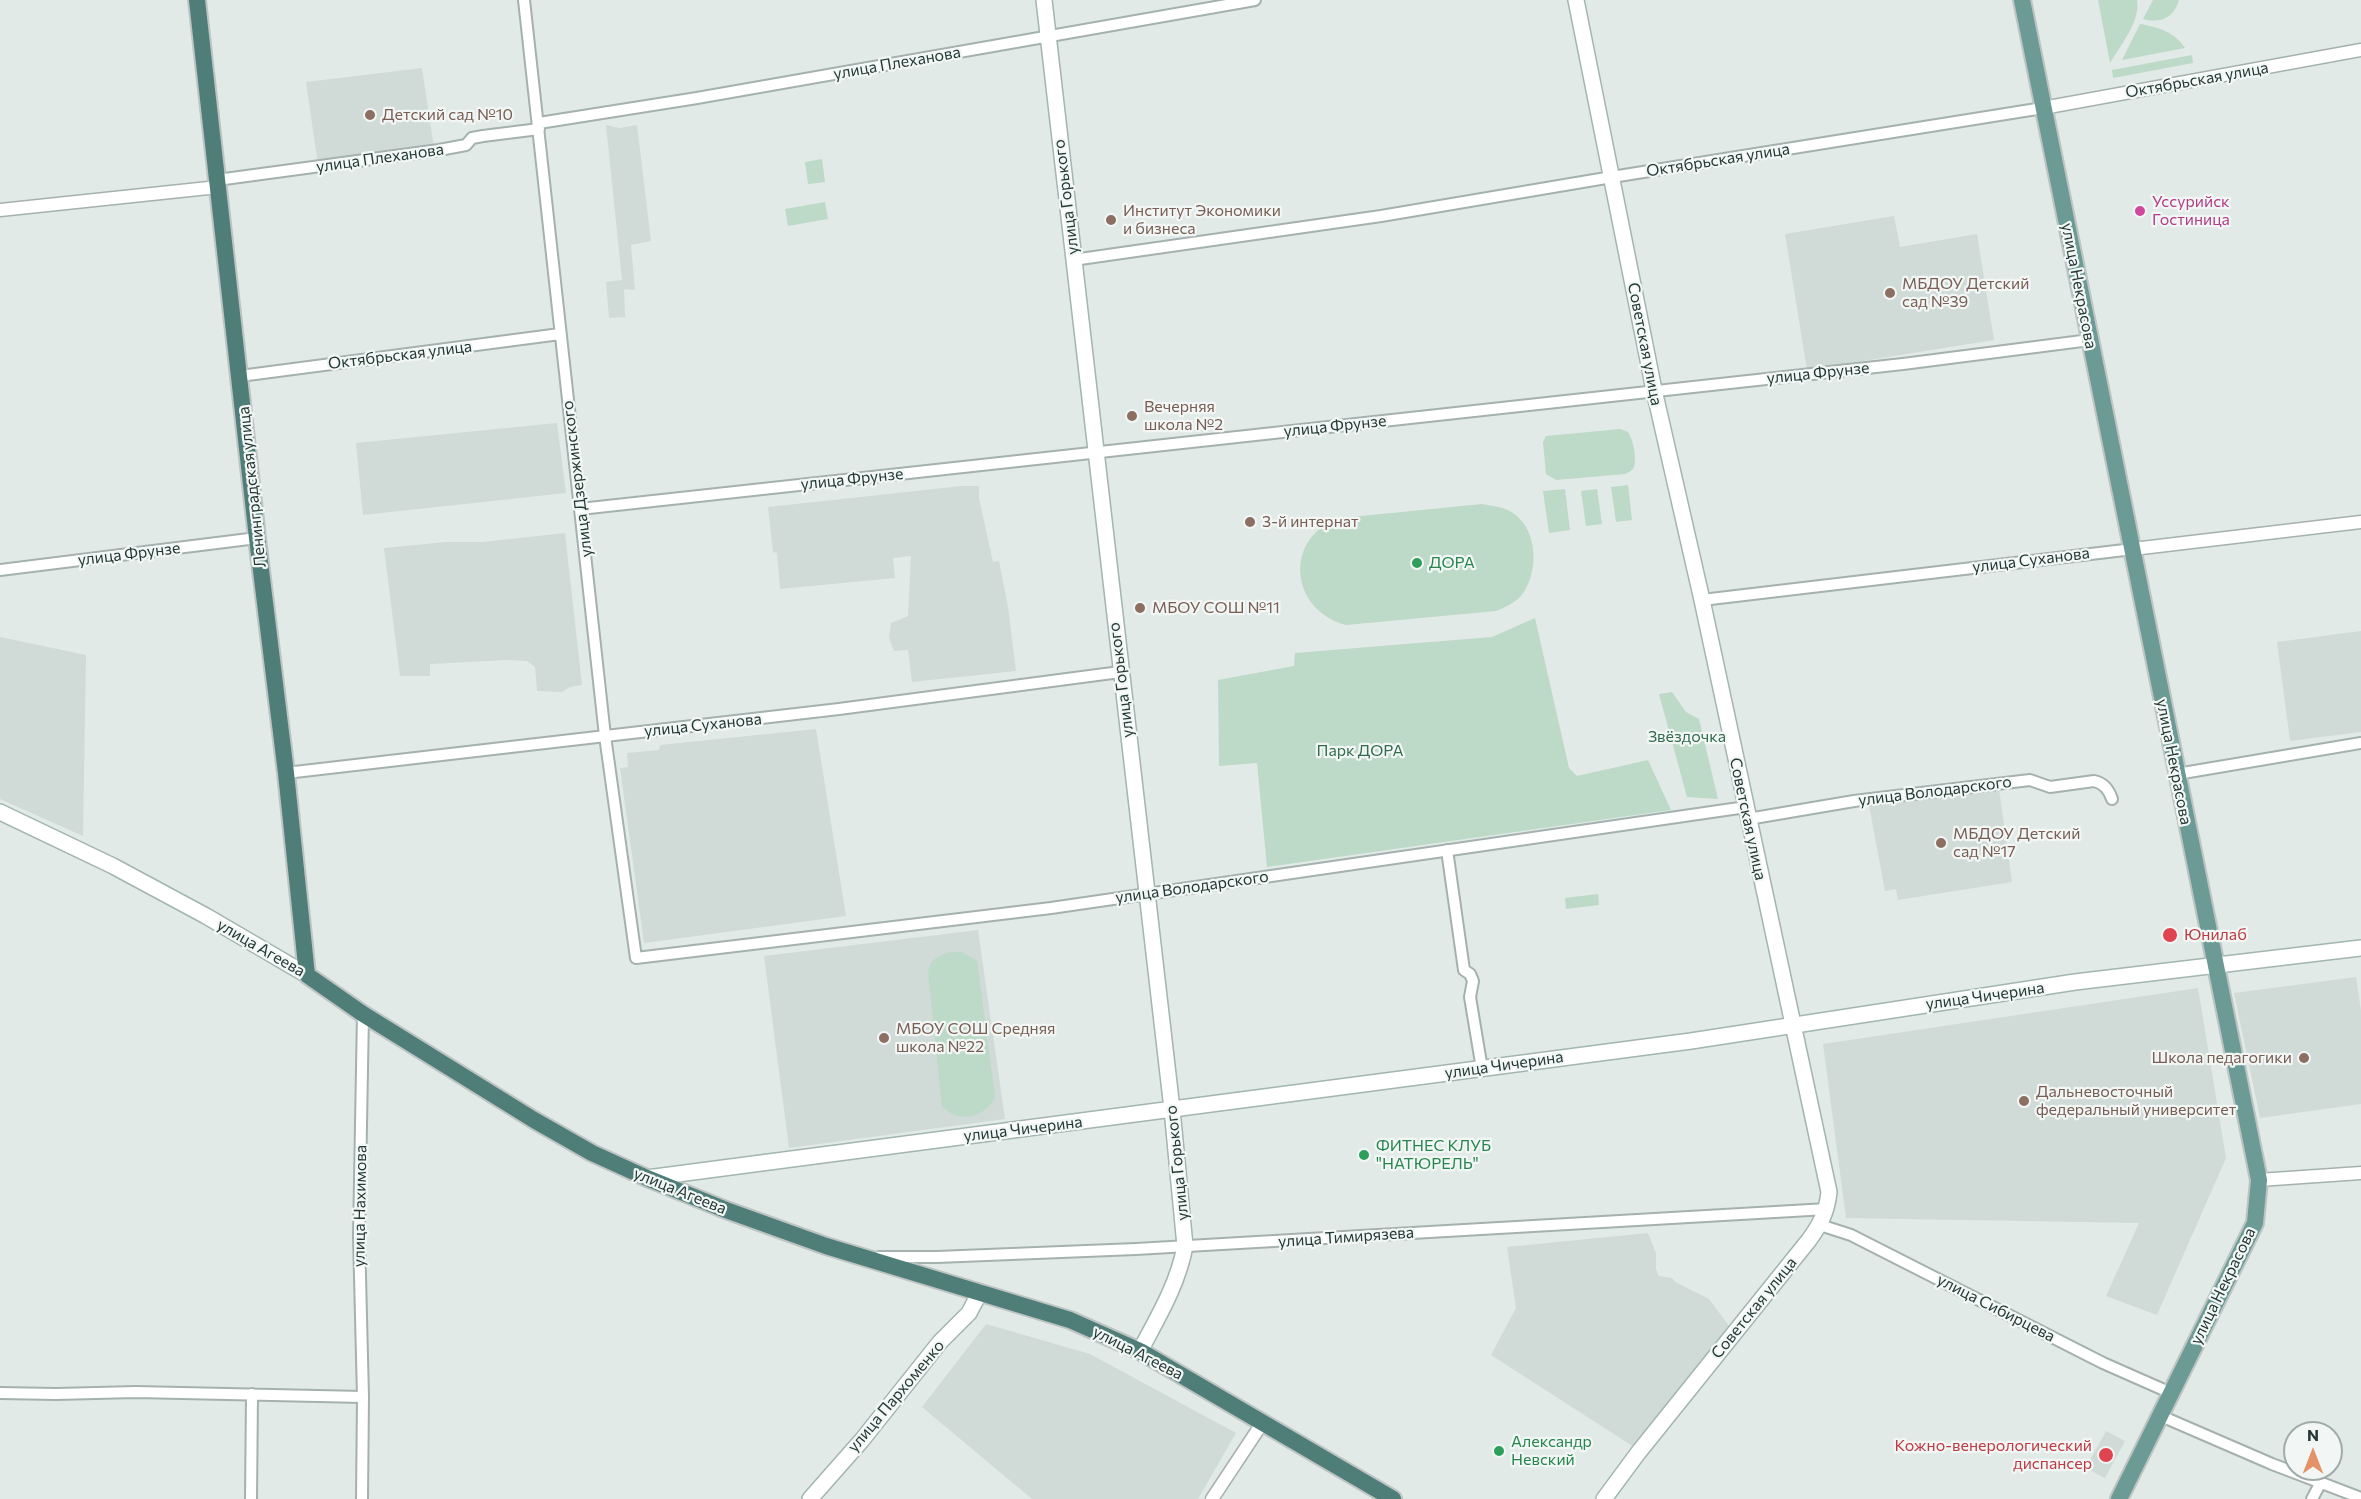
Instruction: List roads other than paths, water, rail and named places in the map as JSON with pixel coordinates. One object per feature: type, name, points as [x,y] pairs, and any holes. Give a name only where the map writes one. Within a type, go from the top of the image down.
[{"type":"highway","name":"Ленинградская улица","points":[[197,0],[307,975]]},
{"type":"highway","name":"улица Агеева","points":[[307,975],[363,1014],[592,1153],[647,1179],[726,1210],[864,1257],[1070,1320],[1140,1351],[1393,1499]]},
{"type":"main road","name":"улица Горького","points":[[1044,0],[1145,894],[1172,1109],[1185,1246],[1182,1263],[1169,1296],[1140,1351]]},
{"type":"main road","name":"Советская улица","points":[[1576,0],[1654,390],[1702,600],[1829,1192],[1827,1209],[1820,1225],[1604,1499]]},
{"type":"main road","name":"улица Некрасова","points":[[2022,0],[2259,1180],[2255,1223],[2120,1499]]},
{"type":"main road","name":"улица Агеева","points":[[0,812],[123,871],[307,975]]},
{"type":"main road","name":"улица Чичерина","points":[[647,1179],[1691,1041],[2075,982],[2361,948]]},
{"type":"main road","name":"улица Пархоменко","points":[[810,1499],[862,1440],[940,1342],[969,1313],[980,1292]]},
{"type":"street","name":"улица Дзержинского","points":[[524,0],[605,736],[636,958]]},
{"type":"street","name":"улица Плеханова","points":[[0,210],[218,184],[438,150],[466,145],[472,138],[1256,0]]},
{"type":"street","name":"Октябрьская улица","points":[[1073,260],[1372,218],[2043,108],[2361,50]]},
{"type":"street","name":"Октябрьская улица","points":[[240,376],[560,334]]},
{"type":"street","name":"улица Фрунзе","points":[[580,509],[1817,373],[2090,340]]},
{"type":"street","name":"улица Суханова","points":[[1702,600],[2361,522]]},
{"type":"street","name":"улица Фрунзе","points":[[0,570],[257,538]]},
{"type":"street","name":"улица Суханова","points":[[286,773],[838,710],[1120,672]]},
{"type":"street","points":[[2177,774],[2361,743]]},
{"type":"street","name":"улица Володарского","points":[[636,958],[1050,908],[1447,850],[2030,780],[2050,787],[2094,780],[2101,782],[2110,793],[2112,800]]},
{"type":"street","points":[[1447,850],[1464,970],[1470,974],[1473,981],[1470,997],[1482,1069]]},
{"type":"street","name":"улица Нахимова","points":[[362,1499],[363,1397],[359,1236],[363,1014]]},
{"type":"street","points":[[2259,1180],[2361,1173]]},
{"type":"street","name":"улица Тимирязева","points":[[864,1257],[937,1257],[1185,1246],[1827,1209]]},
{"type":"street","name":"улица Сибирцева","points":[[1820,1225],[1851,1235],[2103,1363],[2171,1393]]},
{"type":"street","points":[[0,1393],[136,1392],[363,1397]]},
{"type":"street","points":[[251,1499],[252,1394]]},
{"type":"street","points":[[2160,1416],[2272,1464],[2361,1498]]},
{"type":"street","points":[[1212,1499],[1263,1422]]},
{"type":"street","points":[[2312,1499],[2320,1482]]},
{"type":"place","name":"Детский сад №10","points":[[370,115]]},
{"type":"place","name":"Уссурийск Гостиница","points":[[2140,211]]},
{"type":"place","name":"Институт Экономики и бизнеса","points":[[1111,220]]},
{"type":"place","name":"МБДОУ Детский сад №39","points":[[1890,293]]},
{"type":"place","name":"Вечерняя школа №2","points":[[1132,416]]},
{"type":"place","name":"3-й интернат","points":[[1250,522]]},
{"type":"place","name":"ДОРА","points":[[1417,563]]},
{"type":"place","name":"МБОУ СОШ №11","points":[[1140,608]]},
{"type":"place","name":"МБДОУ Детский сад №17","points":[[1941,843]]},
{"type":"place","name":"Юнилаб","points":[[2170,935]]},
{"type":"place","name":"МБОУ СОШ Средняя школа №22","points":[[884,1038]]},
{"type":"place","name":"Школа педагогики","points":[[2304,1058]]},
{"type":"place","name":"Дальневосточный федеральный университет","points":[[2024,1101]]},
{"type":"place","name":"ФИТНЕС КЛУБ \"НАТЮРЕЛЬ\"","points":[[1364,1155]]},
{"type":"place","name":"Александр Невский","points":[[1499,1451]]},
{"type":"place","name":"Кожно-венерологический диспансер","points":[[2106,1455]]},
{"type":"park label","name":"Звёздочка","points":[[1687,737]]},
{"type":"park label","name":"Парк ДОРА","points":[[1360,751]]}]
